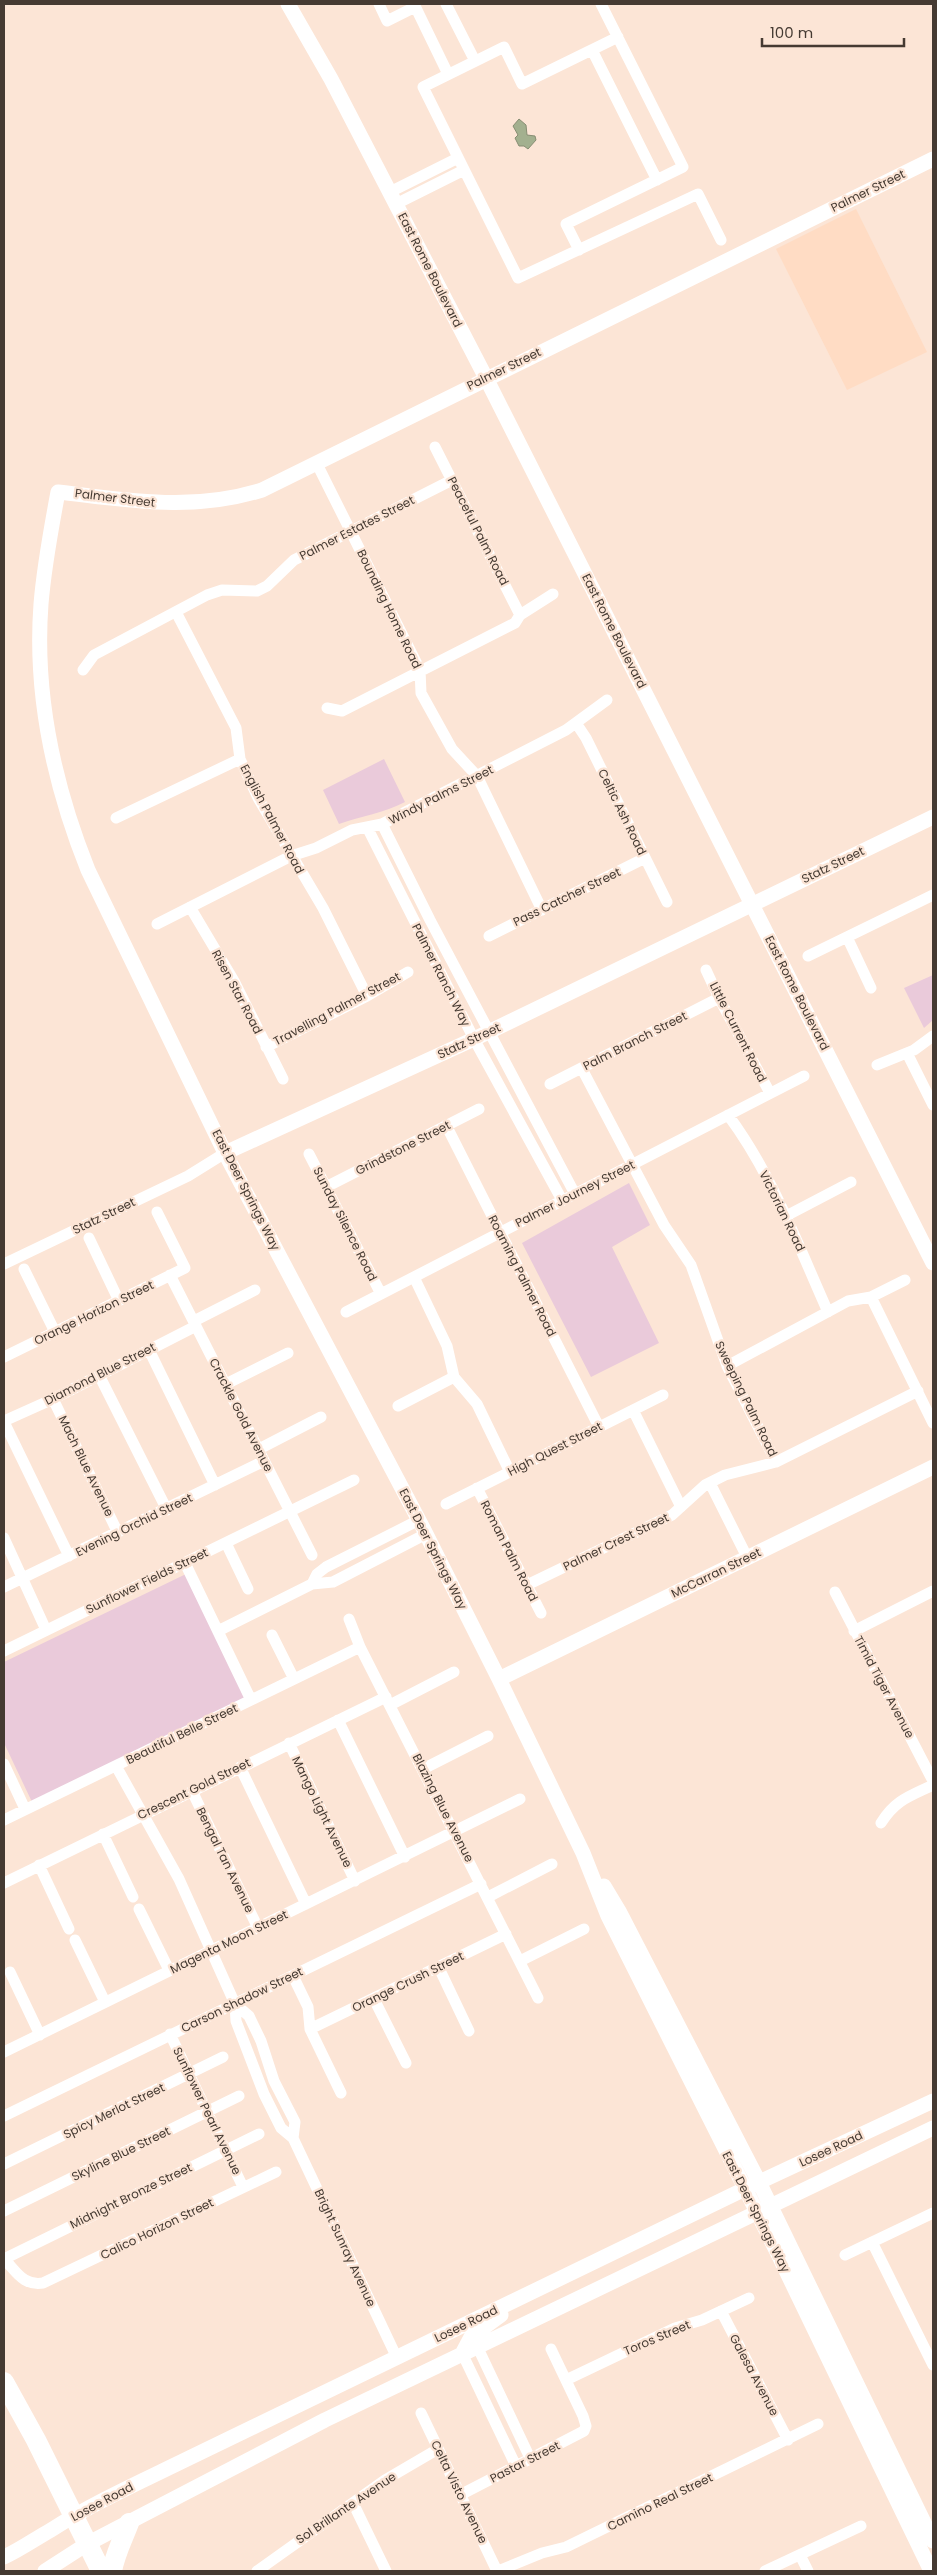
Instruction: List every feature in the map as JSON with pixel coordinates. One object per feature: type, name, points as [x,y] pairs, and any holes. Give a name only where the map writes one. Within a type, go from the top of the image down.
[{"type":"highway","points":[[4,2382],[36,2440],[101,2571]]},
{"type":"highway","points":[[112,2571],[115,2557],[121,2547],[129,2522]]},
{"type":"street","name":"East Rome Boulevard","points":[[288,4],[331,79],[486,378],[933,1263]]},
{"type":"street","points":[[379,4],[387,21],[414,5],[448,74]]},
{"type":"street","points":[[446,4],[475,61]]},
{"type":"street","points":[[579,250],[566,224],[683,167],[601,4]]},
{"type":"street","points":[[618,37],[522,84],[504,47],[423,87],[518,278],[698,194],[722,240]]},
{"type":"street","points":[[592,50],[657,180]]},
{"type":"street","points":[[393,198],[458,158]]},
{"type":"street","name":"Palmer Street","points":[[58,492],[164,504],[206,503],[236,498],[262,490],[933,159]]},
{"type":"street","points":[[393,198],[464,170]]},
{"type":"street","name":"Peaceful Palm Road","points":[[436,447],[520,615]]},
{"type":"street","name":"Bounding Home Road","points":[[317,464],[420,670],[421,694],[452,749],[476,776],[542,910]]},
{"type":"street","name":"Palmer Estates Street","points":[[83,670],[94,655],[207,594],[222,590],[258,591],[267,586],[294,560],[452,480]]},
{"type":"street","name":"East Deer Springs Way","points":[[58,492],[41,604],[39,649],[42,692],[56,778],[69,823],[88,870],[225,1153],[419,1520],[499,1679],[583,1853],[608,1916],[757,2212],[931,2571]]},
{"type":"street","points":[[327,708],[342,711],[515,623],[520,615],[553,594]]},
{"type":"street","name":"English Palmer Road","points":[[176,612],[236,728],[240,759],[258,798],[323,908],[367,996]]},
{"type":"street","name":"Windy Palms Street","points":[[157,924],[291,856],[316,848],[352,830],[382,824],[576,723],[607,700]]},
{"type":"street","name":"Celtic Ash Road","points":[[576,723],[586,738],[667,902]]},
{"type":"street","points":[[116,818],[240,759]]},
{"type":"street","name":"Statz Street","points":[[4,1264],[188,1176],[225,1153],[474,1039],[933,817]]},
{"type":"street","name":"Palmer Ranch Way","points":[[382,824],[488,1032],[575,1194]]},
{"type":"street","name":"Palmer Ranch Way","points":[[367,827],[474,1039],[562,1200]]},
{"type":"street","name":"Pass Catcher Street","points":[[489,936],[645,858]]},
{"type":"street","points":[[808,956],[933,895]]},
{"type":"street","name":"Risen Star Road","points":[[190,907],[234,981],[283,1079]]},
{"type":"street","points":[[847,937],[871,988]]},
{"type":"street","name":"Little Current Road","points":[[706,970],[770,1093]]},
{"type":"street","name":"Travelling Palmer Street","points":[[266,1047],[367,996],[408,972]]},
{"type":"street","name":"Palm Branch Street","points":[[550,1084],[719,998]]},
{"type":"street","points":[[877,1065],[907,1053],[933,1036]]},
{"type":"street","points":[[907,1053],[933,1104]]},
{"type":"street","name":"Sweeping Palm Road","points":[[582,1069],[664,1225],[691,1265],[727,1366],[776,1462]]},
{"type":"street","name":"Palmer Journey Street","points":[[346,1312],[804,1076]]},
{"type":"street","name":"Grindstone Street","points":[[326,1187],[479,1109]]},
{"type":"street","name":"Victorian Road","points":[[728,1115],[747,1141],[786,1216],[828,1312]]},
{"type":"street","name":"Roaming Palmer Road","points":[[446,1125],[599,1427]]},
{"type":"street","name":"Sunday Silence Road","points":[[309,1154],[381,1294]]},
{"type":"street","points":[[786,1216],[852,1182]]},
{"type":"street","name":"Orange Horizon Street","points":[[4,1358],[185,1268],[157,1212]]},
{"type":"street","points":[[89,1238],[119,1301]]},
{"type":"street","points":[[24,1269],[55,1332]]},
{"type":"street","name":"Crackle Gold Avenue","points":[[170,1276],[312,1555]]},
{"type":"street","points":[[414,1277],[447,1346],[454,1376],[477,1404],[510,1472]]},
{"type":"street","points":[[727,1366],[856,1298],[871,1297],[905,1280]]},
{"type":"street","name":"Diamond Blue Street","points":[[4,1422],[149,1350],[255,1290]]},
{"type":"street","points":[[871,1297],[933,1423]]},
{"type":"street","points":[[149,1350],[215,1485]]},
{"type":"street","points":[[226,1384],[288,1353]]},
{"type":"street","points":[[99,1375],[167,1510]]},
{"type":"street","points":[[398,1406],[454,1376]]},
{"type":"street","name":"Palmer Crest Street","points":[[526,1585],[672,1515],[710,1483],[744,1469],[776,1462],[918,1391]]},
{"type":"street","name":"High Quest Street","points":[[446,1504],[663,1394]]},
{"type":"street","name":"Mach Blue Avenue","points":[[53,1399],[118,1533]]},
{"type":"street","points":[[633,1410],[681,1507]]},
{"type":"street","points":[[259,1449],[321,1417]]},
{"type":"street","points":[[4,1422],[69,1556]]},
{"type":"street","name":"Evening Orchid Street","points":[[4,1587],[167,1510],[264,1461]]},
{"type":"street","name":"McCarran Street","points":[[499,1679],[933,1467]]},
{"type":"street","name":"Sunflower Fields Street","points":[[4,1651],[354,1480]]},
{"type":"street","points":[[710,1483],[747,1557]]},
{"type":"street","name":"Roman Palm Road","points":[[478,1488],[541,1614]]},
{"type":"street","points":[[312,1584],[317,1574],[326,1567],[419,1520]]},
{"type":"street","points":[[218,1631],[312,1584],[333,1582],[426,1534]]},
{"type":"street","points":[[4,1538],[46,1630]]},
{"type":"street","points":[[226,1543],[248,1589]]},
{"type":"street","points":[[185,1563],[251,1700]]},
{"type":"street","points":[[854,1631],[933,1591]]},
{"type":"street","name":"Timid Tiger Avenue","points":[[835,1592],[933,1783]]},
{"type":"street","name":"Blazing Blue Avenue","points":[[349,1619],[360,1642],[360,1647],[538,1998]]},
{"type":"street","points":[[272,1634],[294,1679]]},
{"type":"street","name":"Beautiful Belle Street","points":[[4,1820],[360,1647]]},
{"type":"street","name":"Crescent Gold Street","points":[[4,1883],[338,1720],[388,1701],[454,1672]]},
{"type":"street","points":[[338,1720],[405,1857]]},
{"type":"street","points":[[423,1769],[488,1736]]},
{"type":"street","name":"Mango Light Avenue","points":[[289,1743],[355,1881]]},
{"type":"street","points":[[4,1764],[26,1809]]},
{"type":"street","name":"Bright Sunray Avenue","points":[[116,1766],[179,1879],[210,1952],[235,2004],[236,2022],[264,2094],[281,2128],[293,2138],[397,2358]]},
{"type":"street","points":[[240,1767],[306,1904]]},
{"type":"street","points":[[881,1824],[890,1809],[900,1801],[933,1783]]},
{"type":"street","name":"Bengal Tan Avenue","points":[[192,1791],[258,1928]]},
{"type":"street","name":"Magenta Moon Street","points":[[4,2052],[520,1800]]},
{"type":"street","points":[[102,1834],[132,1897]]},
{"type":"street","name":"East Deer Springs Way","points":[[583,1853],[619,1911],[759,2182],[933,2541]]},
{"type":"street","points":[[488,1897],[552,1864]]},
{"type":"street","points":[[39,1865],[69,1928]]},
{"type":"street","name":"Carson Shadow Street","points":[[4,2116],[481,1884]]},
{"type":"street","points":[[139,1909],[169,1970]]},
{"type":"street","points":[[520,1961],[584,1929]]},
{"type":"street","name":"Orange Crush Street","points":[[310,2029],[506,1934]]},
{"type":"street","points":[[75,1940],[104,2002]]},
{"type":"street","points":[[438,1968],[469,2031]]},
{"type":"street","points":[[10,1972],[40,2034]]},
{"type":"street","points":[[293,1976],[308,2007],[310,2029],[341,2093]]},
{"type":"street","points":[[374,1999],[406,2063]]},
{"type":"street","name":"Sunflower Pearl Avenue","points":[[170,2034],[243,2187]]},
{"type":"street","name":"Spicy Merlot Street","points":[[4,2164],[223,2057]]},
{"type":"street","name":"Skyline Blue Street","points":[[4,2211],[239,2096]]},
{"type":"street","name":"Losee Road","points":[[4,2557],[34,2542],[74,2517],[185,2460],[759,2182],[933,2101]]},
{"type":"street","name":"Losee Road","points":[[45,2571],[88,2544],[276,2444],[462,2352],[933,2128]]},
{"type":"street","name":"Midnight Bronze Street","points":[[4,2259],[259,2134]]},
{"type":"street","name":"Calico Horizon Street","points":[[4,2259],[26,2282],[36,2284],[44,2282],[276,2172]]},
{"type":"street","points":[[845,2255],[933,2213]]},
{"type":"street","points":[[872,2242],[933,2365]]},
{"type":"street","points":[[516,2466],[462,2352],[471,2337],[530,2293]]},
{"type":"street","name":"Toros Street","points":[[566,2380],[675,2328],[722,2311],[749,2298]]},
{"type":"street","name":"Galesa Avenue","points":[[722,2311],[788,2440]]},
{"type":"street","points":[[477,2346],[530,2458]]},
{"type":"street","points":[[551,2349],[566,2380]]},
{"type":"street","name":"Pastar Street","points":[[460,2495],[580,2434],[586,2426],[566,2380]]},
{"type":"street","name":"Celta Visto Avenue","points":[[420,2413],[498,2571]]},
{"type":"street","name":"Camino Real Street","points":[[498,2571],[542,2552],[566,2547],[818,2424]]},
{"type":"street","name":"Sol Brillante Avenue","points":[[257,2571],[353,2503],[438,2449]]},
{"type":"street","points":[[353,2503],[386,2571]]},
{"type":"street","points":[[765,2571],[861,2526]]},
{"type":"street","points":[[800,2555],[808,2571]]},
{"type":"shaded area","points":[[519,119],[526,125],[527,135],[535,136],[536,140],[528,149],[524,146],[519,146],[515,138],[518,135],[513,126]]},
{"type":"shaded area","points":[[856,209],[927,352],[847,390],[776,249]]},
{"type":"shaded area","points":[[384,759],[405,802],[389,809],[339,824],[323,790]]},
{"type":"shaded area","points":[[933,975],[933,1020],[924,1028],[904,988]]},
{"type":"shaded area","points":[[629,1183],[650,1225],[612,1247],[659,1343],[591,1377],[522,1243]]},
{"type":"shaded area","points":[[186,1574],[247,1699],[32,1802],[4,1743],[4,1662]]}]
